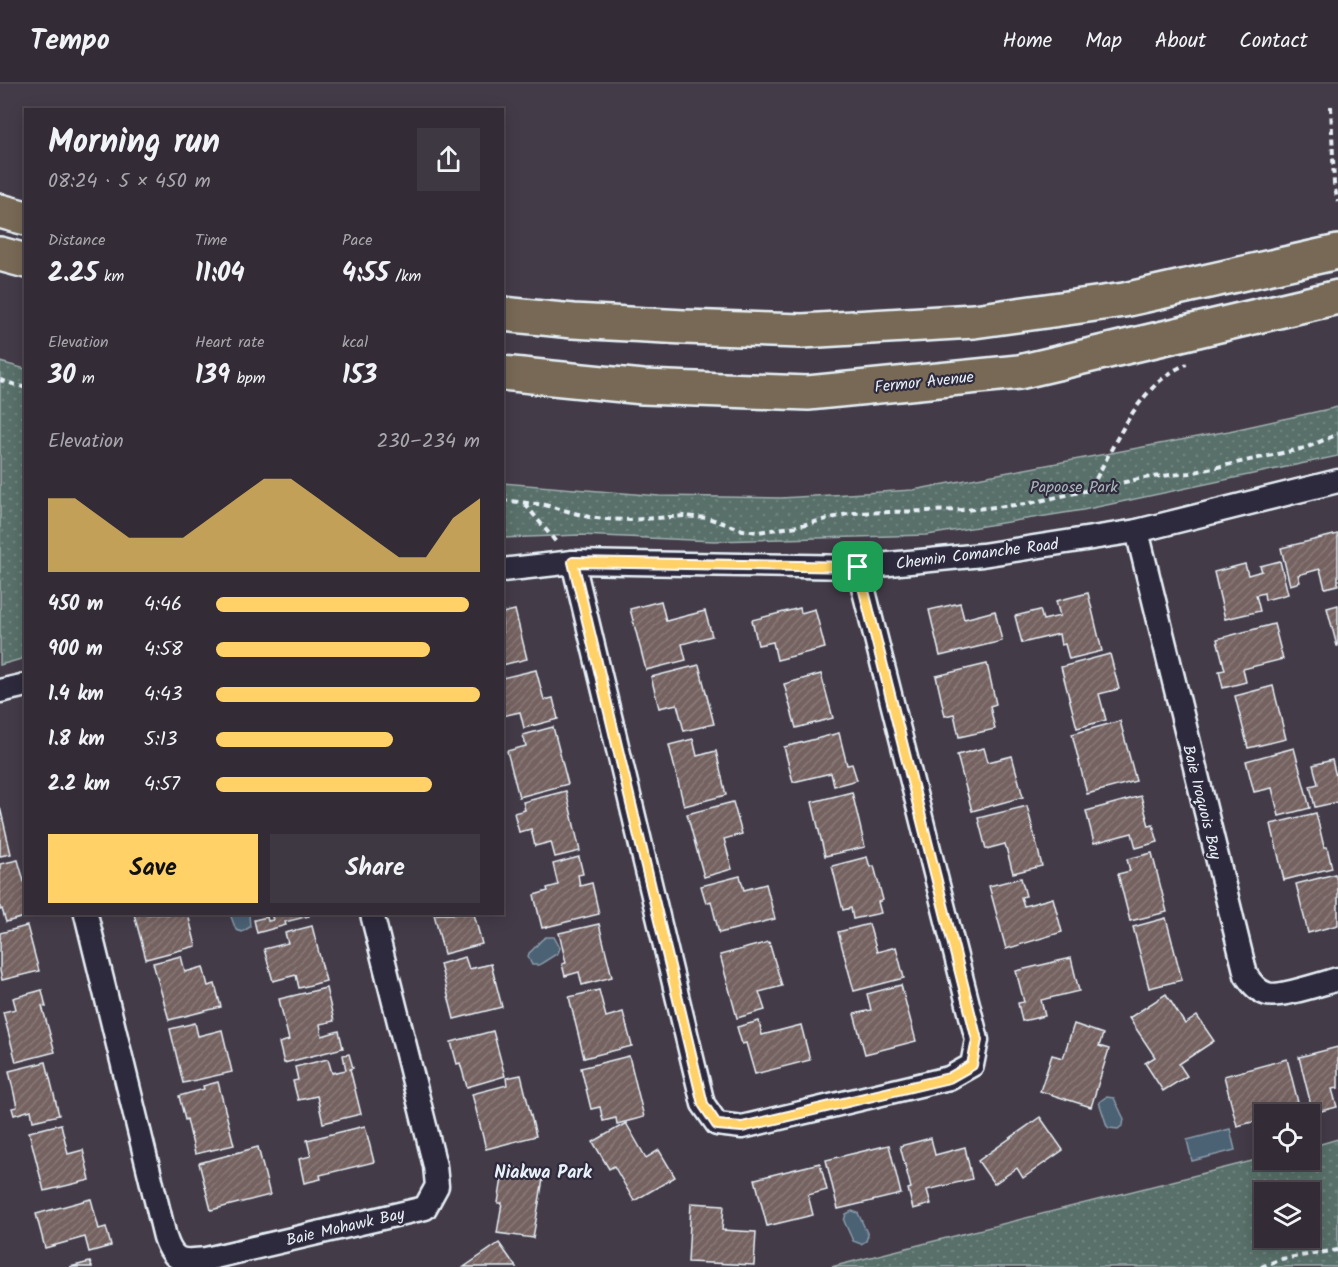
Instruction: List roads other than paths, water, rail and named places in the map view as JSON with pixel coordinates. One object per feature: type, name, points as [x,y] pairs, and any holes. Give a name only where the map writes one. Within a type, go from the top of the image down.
[{"type":"highway","points":[[0,211],[24,217]]},
{"type":"highway","points":[[504,314],[573,321],[802,331],[962,322],[1124,300],[1338,252]]},
{"type":"highway","points":[[0,254],[24,260]]},
{"type":"highway","name":"Fermor Avenue","points":[[504,373],[643,387],[808,393],[1018,372],[1323,300]]},
{"type":"street","name":"Chemin Comanche Road","points":[[504,570],[573,562],[858,567],[982,555],[1137,531],[1338,481]]},
{"type":"street","name":"Baie Iroquois Bay","points":[[1137,531],[1246,975],[1255,987],[1268,995],[1286,993],[1338,979]]},
{"type":"street","points":[[573,562],[703,1104],[717,1125],[742,1127],[949,1078],[972,1065],[977,1040],[858,567]]},
{"type":"street","points":[[0,691],[24,685]]},
{"type":"street","name":"Baie Mohawk Bay","points":[[86,915],[165,1237],[170,1251],[184,1261],[206,1259],[425,1208],[437,1186],[435,1166],[372,915]]},
{"type":"water","points":[[230,915],[249,915],[250,927],[242,932],[236,930]]},
{"type":"water","points":[[546,937],[554,937],[560,948],[558,953],[539,965],[532,965],[528,957],[529,953]]},
{"type":"water","points":[[1106,1097],[1114,1098],[1124,1119],[1123,1125],[1118,1129],[1107,1126],[1099,1102]]},
{"type":"water","points":[[1230,1129],[1235,1150],[1192,1161],[1187,1140]]},
{"type":"water","points":[[852,1211],[858,1213],[868,1235],[866,1241],[861,1244],[853,1241],[844,1221],[846,1214]]},
{"type":"district","name":"Niakwa Park","points":[[543,1172]]},
{"type":"park label","name":"Papoose Park","points":[[1074,486]]}]
